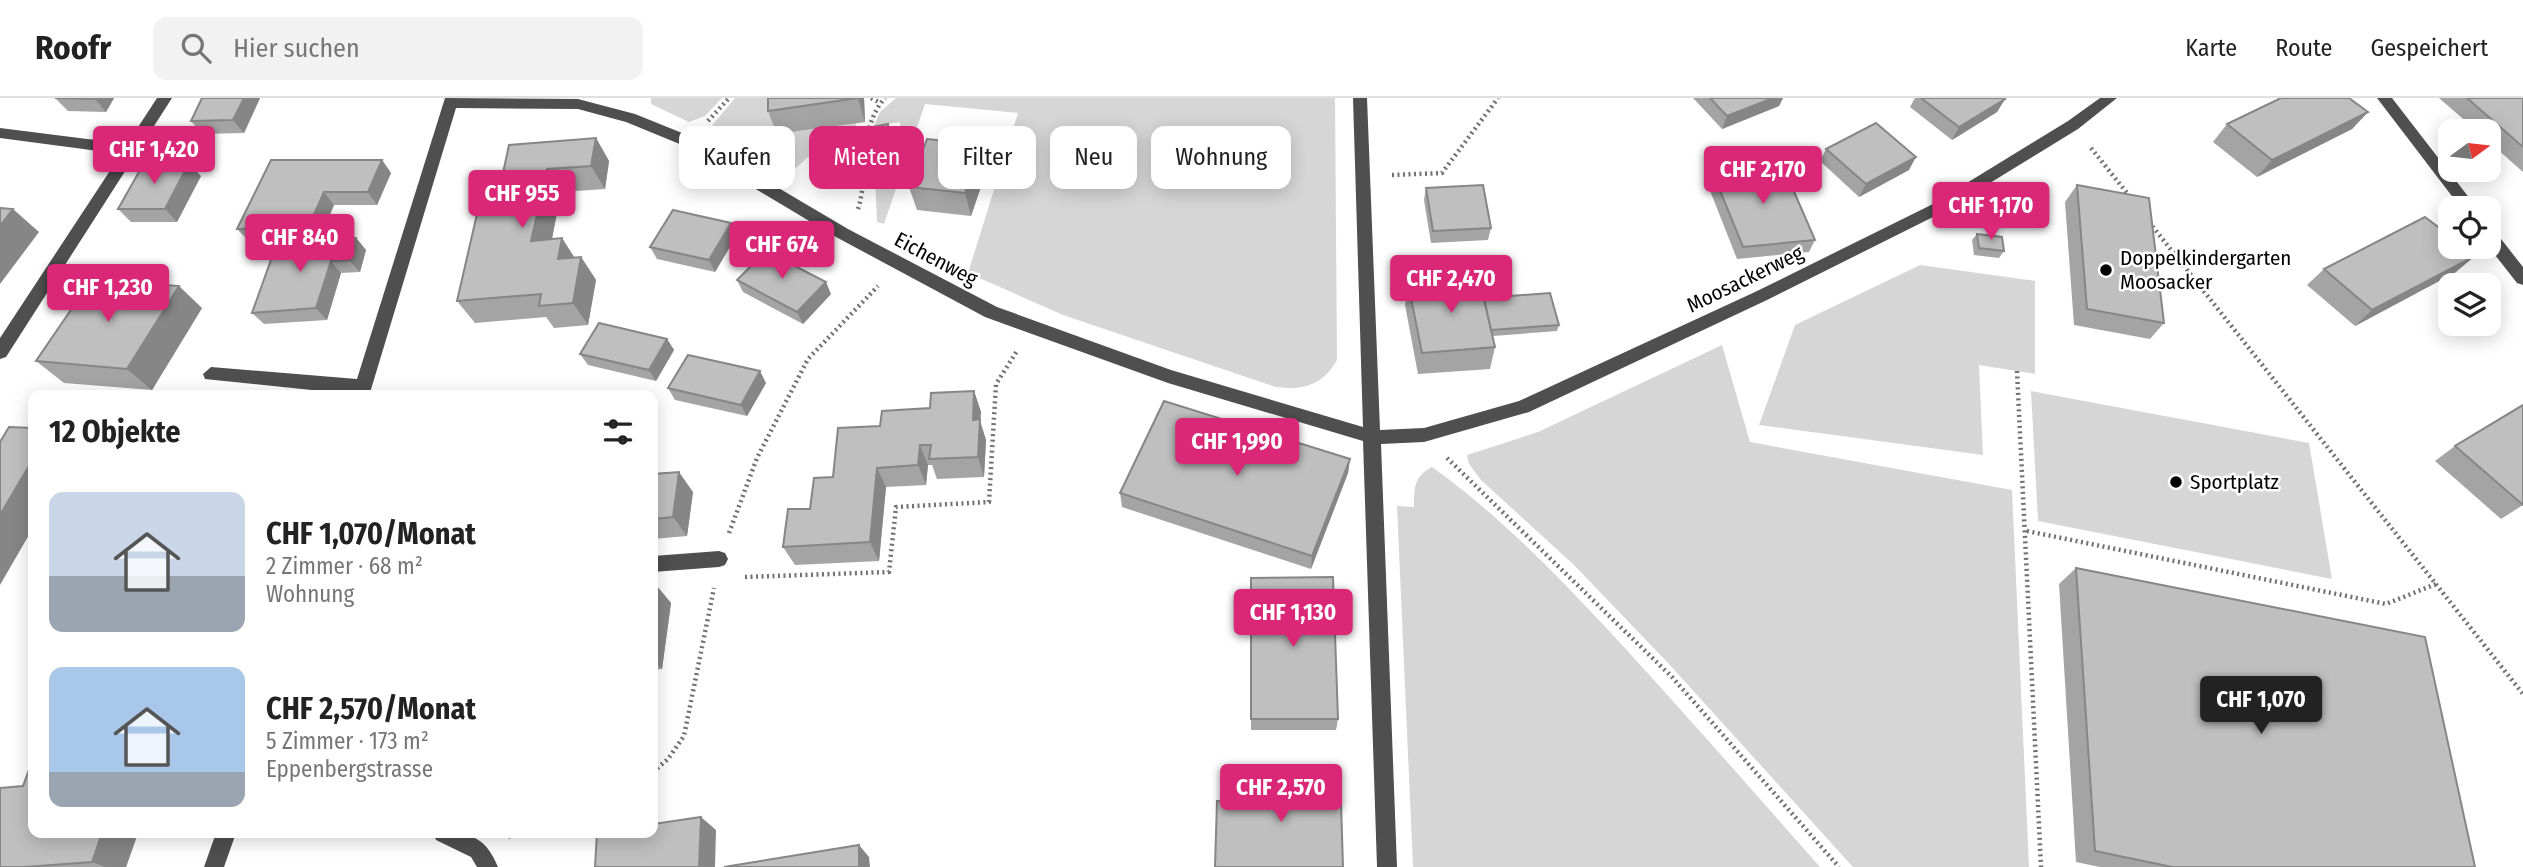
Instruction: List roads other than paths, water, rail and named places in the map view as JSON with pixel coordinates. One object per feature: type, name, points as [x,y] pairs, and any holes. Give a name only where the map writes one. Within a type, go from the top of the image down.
[{"type":"street","points":[[0,352],[165,98]]},
{"type":"street","points":[[1360,98],[1388,867]]},
{"type":"street","name":"Moosackerweg","points":[[1374,437],[1424,435],[1522,407],[1761,296],[1936,209],[2073,125],[2110,98]]},
{"type":"street","points":[[2384,98],[2460,196]]},
{"type":"street","points":[[361,390],[451,101]]},
{"type":"street","name":"Eichenweg","points":[[451,101],[579,104],[630,118],[687,141],[842,233],[991,312],[1217,392],[1374,437]]},
{"type":"street","points":[[0,133],[131,150]]},
{"type":"street","points":[[2501,251],[2523,279]]},
{"type":"street","points":[[211,373],[353,390]]},
{"type":"street","points":[[658,564],[718,569]]},
{"type":"street","points":[[214,867],[224,838]]},
{"type":"street","points":[[453,838],[478,850],[488,867]]},
{"type":"place","name":"Doppelkindergarten Moosacker","points":[[2106,270]]},
{"type":"place","name":"Sportplatz","points":[[2176,482]]}]
